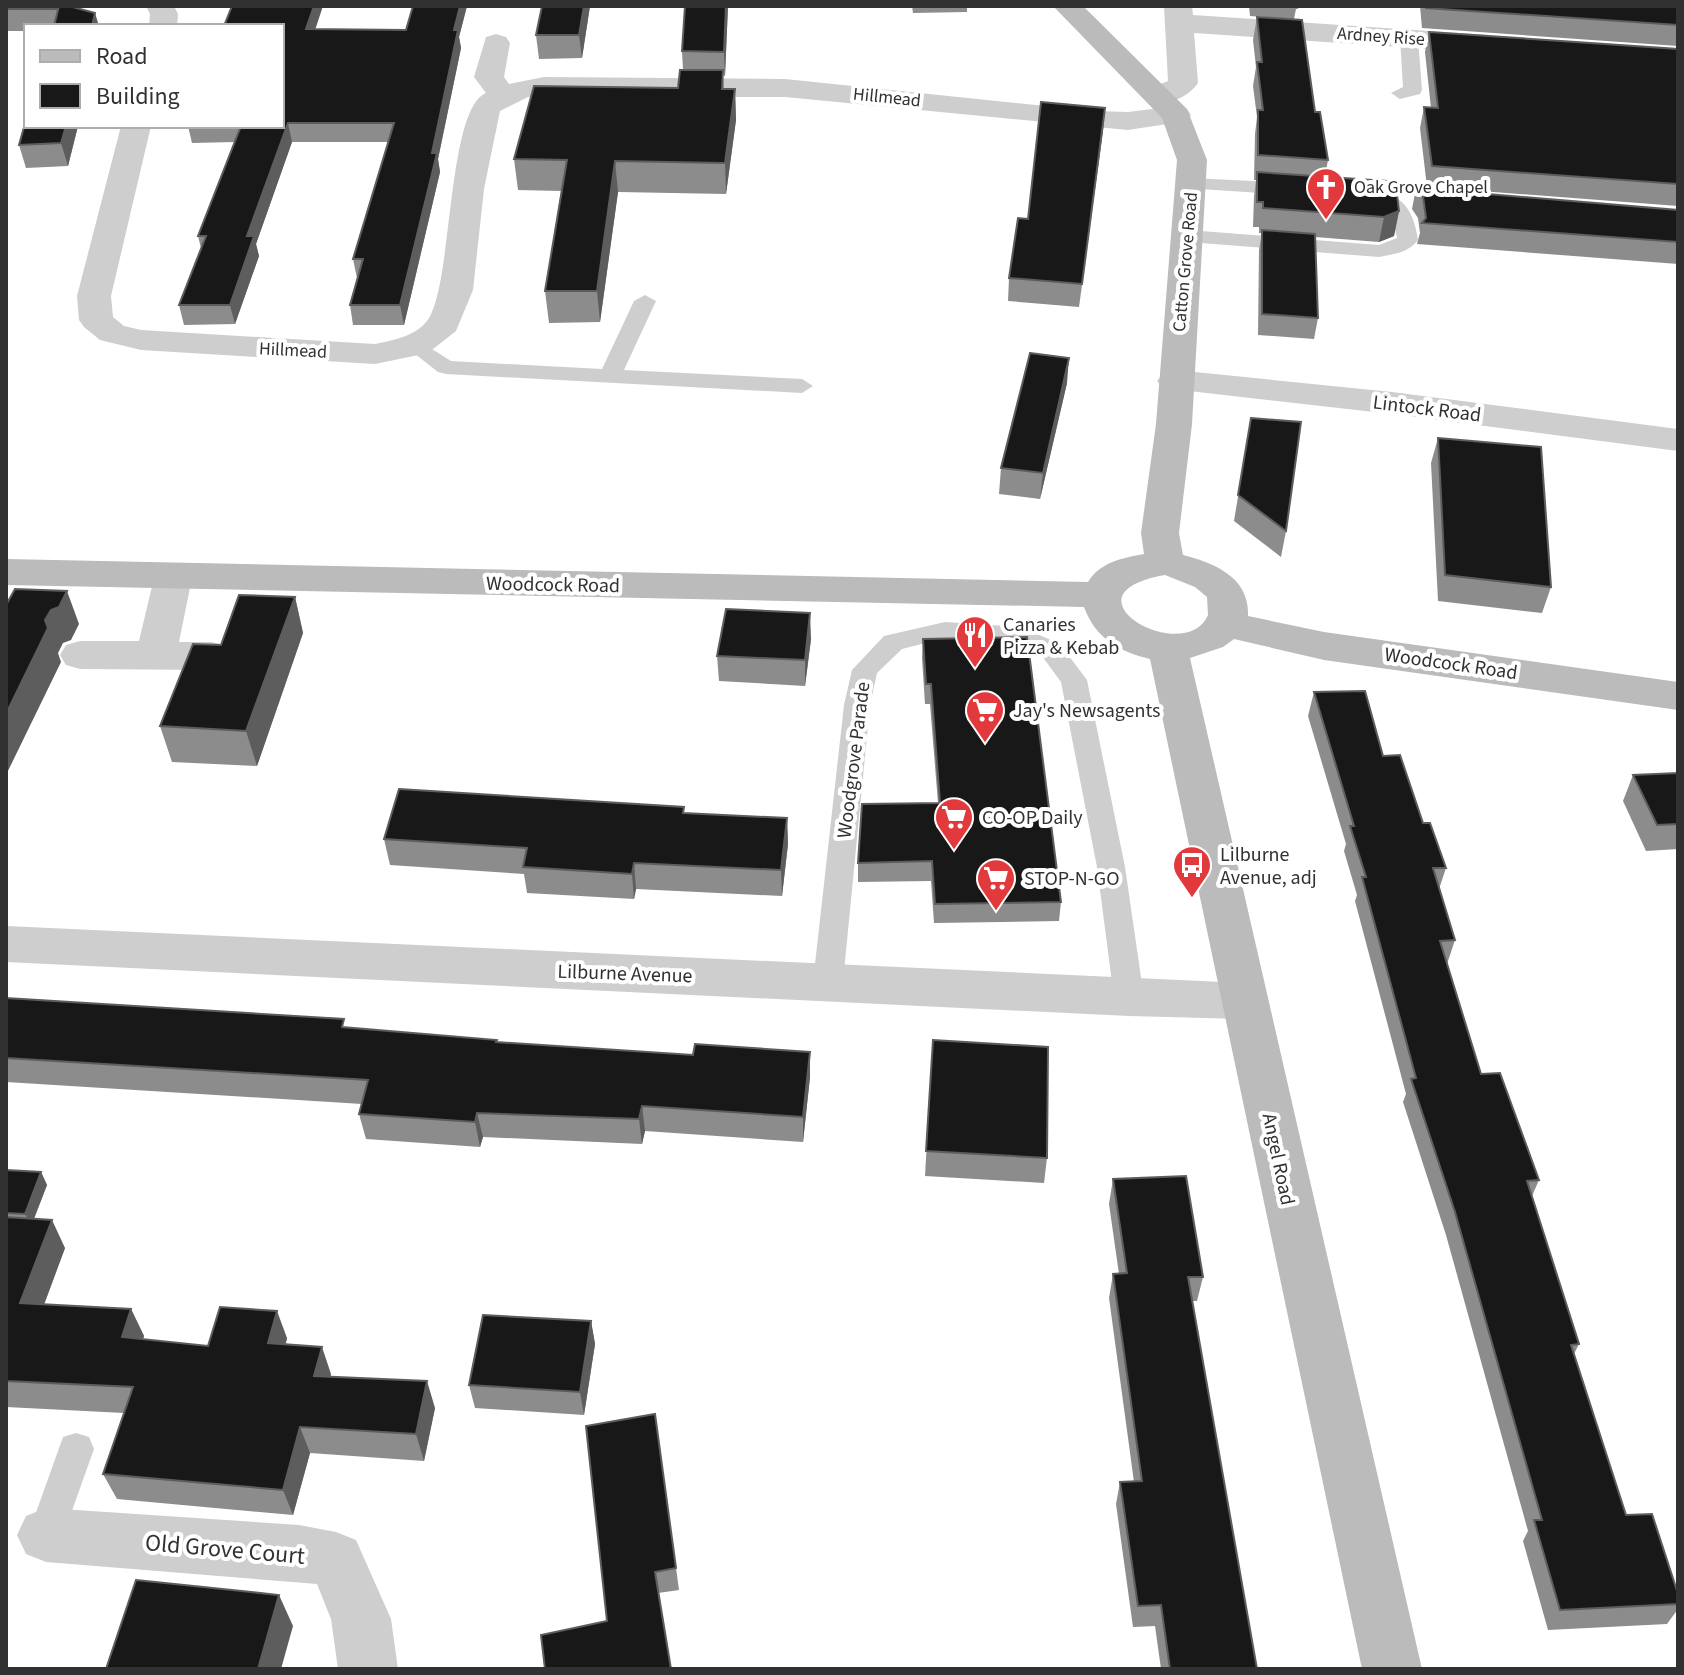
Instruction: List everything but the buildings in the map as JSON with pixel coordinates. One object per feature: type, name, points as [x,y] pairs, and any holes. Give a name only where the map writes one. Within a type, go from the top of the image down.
[{"type":"street","name":"Catton Grove Road","points":[[1067,6],[1167,105],[1192,160],[1174,424],[1160,533],[1165,563]]},
{"type":"street","points":[[1167,105],[1183,83],[1184,59],[1178,14]]},
{"type":"street","name":"Ardney Rise","points":[[1178,14],[1520,46]]},
{"type":"street","points":[[416,346],[444,324],[452,302],[468,189],[485,111],[490,102],[502,95],[489,77],[496,43]]},
{"type":"street","name":"Hillmead","points":[[502,95],[544,86],[785,88],[1128,121],[1167,105]]},
{"type":"street","name":"Hillmead","points":[[136,128],[94,296],[96,320],[112,333],[141,340],[375,354],[416,346]]},
{"type":"street","name":"Lintock Road","points":[[1175,381],[1392,403],[1678,440]]},
{"type":"street","points":[[1165,563],[1203,574],[1218,585],[1227,597],[1229,611],[1226,624],[1212,637],[1192,645],[1168,648],[1131,639],[1116,630],[1101,607],[1101,595],[1108,581],[1123,570],[1142,564],[1165,563]]},
{"type":"street","name":"Woodcock Road","points":[[6,572],[173,578],[1101,595]]},
{"type":"street","points":[[156,655],[173,578]]},
{"type":"street","name":"Woodcock Road","points":[[1226,624],[1324,646],[1678,696]]},
{"type":"street","name":"Angel Road","points":[[1168,648],[1392,1669]]},
{"type":"street","points":[[80,655],[212,656]]},
{"type":"street","name":"Lilburne Avenue","points":[[6,944],[1244,1001]]},
{"type":"street","name":"Old Grove Court","points":[[46,1535],[299,1553],[336,1560],[361,1619],[368,1669]]},
{"type":"lane","points":[[1400,93],[1413,90],[1409,38]]},
{"type":"lane","points":[[1192,184],[1307,190]]},
{"type":"lane","points":[[1188,236],[1379,251],[1398,247],[1408,240],[1405,218],[1389,197],[1350,193]]},
{"type":"lane","points":[[610,376],[645,301]]},
{"type":"lane","points":[[416,346],[446,367],[802,386]]},
{"type":"lane","name":"Woodgrove Parade","points":[[828,982],[857,705],[865,670],[893,642],[945,630],[1012,633],[1051,650],[1074,680],[1111,867],[1129,998]]},
{"type":"lane","points":[[46,1535],[76,1449]]},
{"type":"place","name":"Oak Grove Chapel","points":[[1326,221]]},
{"type":"place","name":"Canaries Pizza & Kebab","points":[[975,669]]},
{"type":"place","name":"Jay's Newsagents","points":[[985,744]]},
{"type":"place","name":"CO-OP Daily","points":[[954,851]]},
{"type":"place","name":"Lilburne Avenue, adj","points":[[1192,899]]},
{"type":"place","name":"STOP-N-GO","points":[[996,912]]}]
